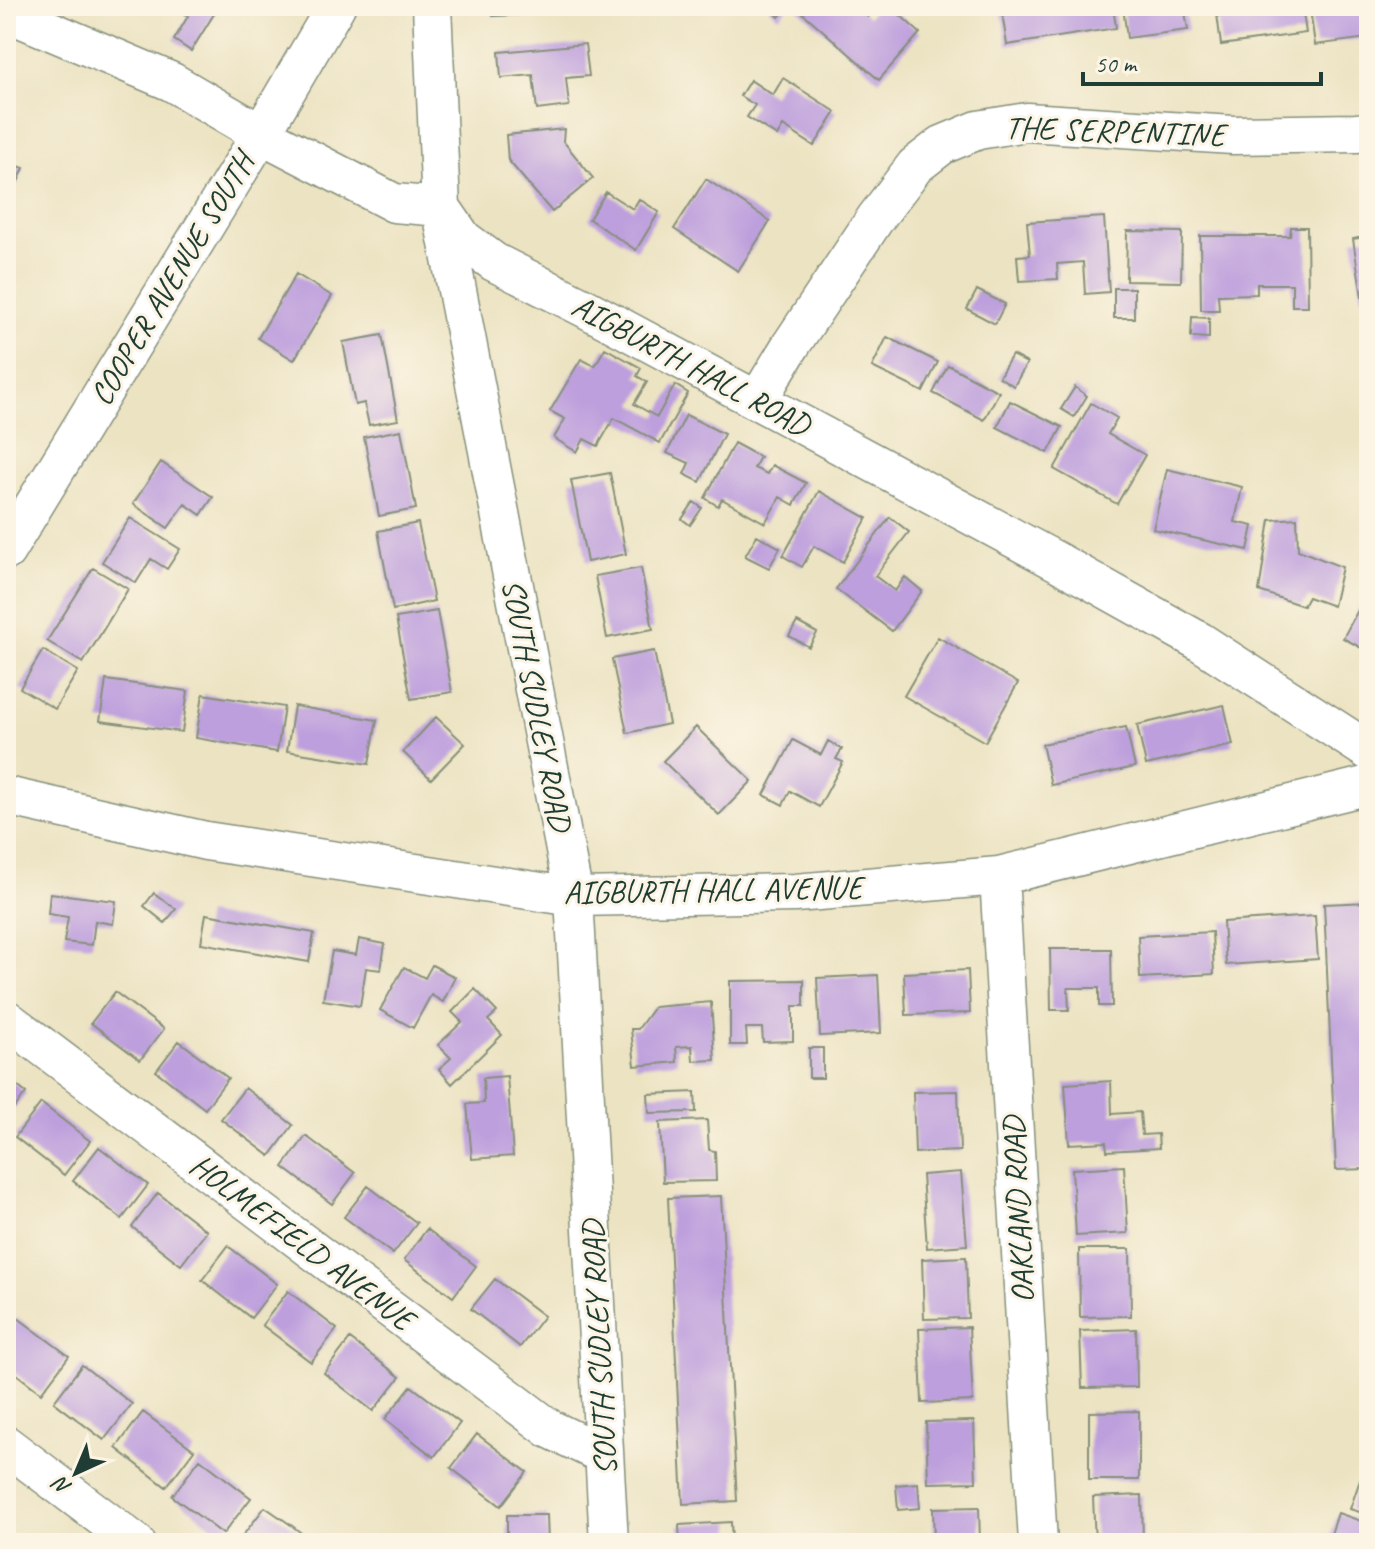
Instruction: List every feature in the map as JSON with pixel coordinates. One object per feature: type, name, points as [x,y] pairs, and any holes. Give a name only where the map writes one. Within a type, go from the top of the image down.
[{"type":"street","name":"COOPER AVENUE SOUTH","points":[[6,551],[336,6]]},
{"type":"street","name":"SOUTH SUDLEY ROAD","points":[[432,6],[441,207],[574,897],[609,1543]]},
{"type":"street","points":[[6,12],[172,82],[261,134],[394,203],[441,207]]},
{"type":"street","name":"THE SERPENTINE","points":[[757,401],[875,219],[915,166],[942,145],[978,130],[1027,122],[1233,135],[1369,132]]},
{"type":"street","name":"AIGBURTH HALL ROAD","points":[[441,207],[463,239],[494,262],[1043,554],[1199,641],[1369,751]]},
{"type":"street","name":"AIGBURTH HALL AVENUE","points":[[6,796],[206,841],[574,897],[795,893],[999,876],[1369,785]]},
{"type":"street","name":"OAKLAND ROAD","points":[[999,876],[1038,1543]]},
{"type":"street","name":"HOLMEFIELD AVENUE","points":[[6,1019],[550,1429],[604,1455]]},
{"type":"street","points":[[6,1445],[136,1543]]},
{"type":"building","points":[[171,6],[219,6],[191,51],[174,40],[188,16]]},
{"type":"building","points":[[492,6],[522,6],[522,15],[493,16]]},
{"type":"building","points":[[767,6],[789,6],[779,17]]},
{"type":"building","points":[[795,6],[856,6],[868,17],[878,6],[890,6],[920,33],[879,80]]},
{"type":"building","points":[[1001,6],[1113,6],[1116,28],[1007,45]]},
{"type":"building","points":[[1123,6],[1184,6],[1188,30],[1127,38]]},
{"type":"building","points":[[1216,6],[1302,6],[1306,33],[1221,45]]},
{"type":"building","points":[[1364,6],[1368,38],[1315,45],[1310,9]]},
{"type":"building","points":[[585,44],[589,76],[566,78],[569,106],[537,110],[533,75],[501,78],[499,52]]},
{"type":"building","points":[[783,78],[836,112],[814,146],[783,126],[777,136],[747,117],[755,105],[740,96],[750,80],[773,95]]},
{"type":"building","points":[[564,129],[563,141],[593,178],[552,212],[508,160],[506,135]]},
{"type":"building","points":[[6,149],[17,154],[12,164],[24,168],[6,208]]},
{"type":"building","points":[[706,179],[770,221],[738,271],[674,229]]},
{"type":"building","points":[[606,192],[633,209],[639,199],[659,212],[636,250],[589,219]]},
{"type":"building","points":[[1104,217],[1109,292],[1085,294],[1083,262],[1057,264],[1058,279],[1019,281],[1017,256],[1030,255],[1027,222]]},
{"type":"building","points":[[1291,227],[1307,227],[1308,306],[1292,306],[1292,284],[1257,284],[1257,294],[1218,295],[1219,310],[1201,310],[1200,236],[1290,236]]},
{"type":"building","points":[[1127,231],[1182,232],[1181,282],[1126,281]]},
{"type":"building","points":[[1369,236],[1369,296],[1362,297],[1353,239]]},
{"type":"building","points":[[296,274],[332,296],[294,360],[258,338]]},
{"type":"building","points":[[1114,288],[1134,288],[1134,318],[1114,318]]},
{"type":"building","points":[[977,290],[1005,304],[995,324],[967,309]]},
{"type":"building","points":[[1192,317],[1209,318],[1209,338],[1191,337]]},
{"type":"building","points":[[382,335],[398,420],[369,425],[364,403],[355,405],[343,342]]},
{"type":"building","points":[[887,337],[938,362],[923,392],[872,367]]},
{"type":"building","points":[[605,348],[641,368],[637,376],[647,382],[634,404],[657,417],[675,385],[688,393],[660,443],[614,418],[598,446],[584,439],[577,452],[554,438],[565,419],[550,411],[581,359],[595,366]]},
{"type":"building","points":[[1012,355],[1027,363],[1014,386],[999,377]]},
{"type":"building","points":[[948,365],[999,392],[984,420],[933,393]]},
{"type":"building","points":[[1075,387],[1087,396],[1074,417],[1061,409]]},
{"type":"building","points":[[1010,401],[1062,427],[1048,453],[997,427]]},
{"type":"building","points":[[1091,403],[1117,418],[1108,434],[1145,455],[1117,504],[1054,469]]},
{"type":"building","points":[[686,415],[724,434],[700,482],[684,474],[689,463],[667,453]]},
{"type":"building","points":[[401,430],[416,509],[379,516],[364,437]]},
{"type":"building","points":[[734,443],[760,457],[754,468],[767,474],[772,465],[806,483],[794,505],[780,497],[765,523],[722,499],[718,506],[705,498]]},
{"type":"building","points":[[161,462],[213,497],[201,515],[185,504],[168,528],[133,504]]},
{"type":"building","points":[[1167,469],[1242,487],[1235,522],[1253,526],[1248,550],[1153,529]]},
{"type":"building","points":[[610,473],[626,554],[587,562],[571,480]]},
{"type":"building","points":[[819,491],[867,518],[843,562],[814,546],[802,567],[783,556]]},
{"type":"building","points":[[694,502],[702,508],[690,525],[682,519]]},
{"type":"building","points":[[890,517],[909,532],[875,576],[895,591],[905,577],[922,591],[892,631],[836,589]]},
{"type":"building","points":[[130,518],[180,549],[167,569],[151,559],[136,583],[102,562]]},
{"type":"building","points":[[1297,518],[1298,550],[1342,567],[1333,606],[1308,597],[1303,606],[1259,591],[1270,520]]},
{"type":"building","points":[[418,523],[434,601],[393,610],[378,531]]},
{"type":"building","points":[[757,535],[780,548],[769,568],[745,556]]},
{"type":"building","points":[[93,568],[128,589],[83,663],[47,641]]},
{"type":"building","points":[[641,568],[653,629],[607,638],[595,576]]},
{"type":"building","points":[[1364,599],[1369,601],[1369,652],[1343,638]]},
{"type":"building","points":[[437,611],[452,692],[411,699],[396,618]]},
{"type":"building","points":[[797,622],[817,633],[809,647],[789,636]]},
{"type":"building","points":[[938,637],[1018,683],[985,742],[904,696]]},
{"type":"building","points":[[43,650],[78,671],[55,709],[20,688]]},
{"type":"building","points":[[654,651],[669,724],[627,733],[612,659]]},
{"type":"building","points":[[106,680],[188,691],[182,732],[100,721]]},
{"type":"building","points":[[203,694],[284,707],[277,752],[196,738]]},
{"type":"building","points":[[1224,705],[1233,745],[1146,765],[1137,725]]},
{"type":"building","points":[[294,706],[377,720],[369,764],[287,751]]},
{"type":"building","points":[[436,717],[465,744],[431,779],[403,752]]},
{"type":"building","points":[[696,727],[752,781],[719,815],[663,761]]},
{"type":"building","points":[[1126,727],[1135,767],[1051,785],[1042,744]]},
{"type":"building","points":[[793,740],[821,755],[828,741],[842,749],[836,759],[843,762],[819,807],[790,791],[783,805],[764,795]]},
{"type":"building","points":[[50,893],[116,901],[113,924],[95,921],[92,945],[64,942],[68,917],[48,914]]},
{"type":"building","points":[[154,893],[176,909],[165,923],[144,906]]},
{"type":"building","points":[[1369,902],[1369,1169],[1336,1170],[1324,904]]},
{"type":"building","points":[[206,914],[314,933],[309,962],[201,943]]},
{"type":"building","points":[[1315,916],[1318,959],[1226,965],[1223,922]]},
{"type":"building","points":[[1212,932],[1214,974],[1140,978],[1138,936]]},
{"type":"building","points":[[359,939],[385,944],[381,970],[366,968],[360,1006],[323,1000],[332,951],[356,955]]},
{"type":"building","points":[[1050,949],[1111,949],[1112,1006],[1099,1006],[1099,988],[1068,988],[1069,1010],[1051,1010]]},
{"type":"building","points":[[432,965],[455,977],[443,1002],[431,995],[413,1028],[380,1010],[404,967],[425,978]]},
{"type":"building","points":[[968,970],[970,1013],[906,1015],[904,973]]},
{"type":"building","points":[[878,975],[881,1033],[820,1036],[817,978]]},
{"type":"building","points":[[804,980],[804,1006],[793,1006],[793,1041],[763,1042],[762,1028],[746,1028],[747,1045],[730,1045],[730,981]]},
{"type":"building","points":[[475,989],[497,1012],[488,1020],[502,1035],[452,1084],[439,1069],[451,1058],[438,1045],[462,1022],[452,1012]]},
{"type":"building","points":[[115,992],[164,1029],[140,1060],[91,1023]]},
{"type":"building","points":[[711,1002],[715,1060],[693,1061],[692,1046],[676,1047],[677,1062],[635,1066],[631,1029],[638,1029],[654,1007]]},
{"type":"building","points":[[179,1041],[228,1078],[205,1109],[156,1071]]},
{"type":"building","points":[[809,1048],[823,1048],[823,1078],[809,1078]]},
{"type":"building","points":[[507,1076],[513,1156],[472,1159],[467,1104],[484,1103],[483,1078]]},
{"type":"building","points":[[6,1077],[26,1093],[6,1119]]},
{"type":"building","points":[[1111,1081],[1112,1114],[1140,1112],[1142,1135],[1158,1134],[1159,1148],[1107,1151],[1106,1142],[1069,1144],[1065,1084]]},
{"type":"building","points":[[245,1088],[293,1125],[270,1156],[221,1119]]},
{"type":"building","points":[[958,1091],[960,1151],[915,1153],[913,1092]]},
{"type":"building","points":[[695,1092],[696,1112],[649,1113],[648,1094]]},
{"type":"building","points":[[41,1103],[90,1141],[64,1175],[15,1137]]},
{"type":"building","points":[[707,1120],[709,1150],[715,1151],[716,1181],[663,1182],[660,1122]]},
{"type":"building","points":[[306,1136],[355,1173],[332,1204],[283,1167]]},
{"type":"building","points":[[99,1147],[148,1185],[122,1219],[73,1181]]},
{"type":"building","points":[[1124,1166],[1128,1233],[1076,1236],[1072,1169]]},
{"type":"building","points":[[961,1172],[967,1245],[927,1248],[922,1175]]},
{"type":"building","points":[[368,1186],[417,1223],[393,1254],[344,1217]]},
{"type":"building","points":[[158,1193],[207,1231],[181,1265],[132,1227]]},
{"type":"building","points":[[721,1196],[737,1501],[683,1504],[668,1198]]},
{"type":"building","points":[[427,1229],[476,1266],[453,1297],[404,1260]]},
{"type":"building","points":[[228,1246],[277,1284],[251,1318],[202,1280]]},
{"type":"building","points":[[1079,1249],[1130,1249],[1131,1316],[1080,1317]]},
{"type":"building","points":[[966,1257],[968,1318],[924,1319],[922,1259]]},
{"type":"building","points":[[495,1279],[544,1316],[520,1347],[471,1309]]},
{"type":"building","points":[[288,1291],[337,1329],[311,1362],[262,1325]]},
{"type":"building","points":[[18,1318],[69,1356],[41,1393],[6,1366],[6,1334]]},
{"type":"building","points":[[969,1327],[973,1401],[922,1403],[919,1329]]},
{"type":"building","points":[[1136,1329],[1137,1387],[1082,1388],[1080,1331]]},
{"type":"building","points":[[350,1339],[400,1377],[373,1411],[324,1373]]},
{"type":"building","points":[[82,1365],[132,1404],[104,1440],[54,1402]]},
{"type":"building","points":[[411,1386],[460,1423],[434,1457],[385,1419]]},
{"type":"building","points":[[1139,1411],[1139,1480],[1089,1480],[1089,1412]]},
{"type":"building","points":[[143,1412],[194,1450],[166,1487],[116,1448]]},
{"type":"building","points":[[974,1421],[976,1482],[928,1483],[926,1422]]},
{"type":"building","points":[[477,1434],[527,1472],[501,1506],[451,1468]]},
{"type":"building","points":[[200,1459],[251,1498],[223,1534],[172,1496]]},
{"type":"building","points":[[1360,1480],[1369,1483],[1369,1515],[1350,1509]]},
{"type":"building","points":[[918,1483],[920,1508],[898,1510],[896,1485]]},
{"type":"building","points":[[1142,1495],[1143,1543],[1095,1543],[1093,1497]]},
{"type":"building","points":[[265,1507],[291,1525],[314,1543],[237,1543]]},
{"type":"building","points":[[979,1507],[980,1543],[934,1543],[933,1508]]},
{"type":"building","points":[[1338,1513],[1364,1522],[1357,1543],[1330,1537]]},
{"type":"building","points":[[507,1515],[547,1515],[548,1543],[507,1543]]},
{"type":"building","points":[[731,1522],[732,1543],[680,1543],[679,1525]]}]
